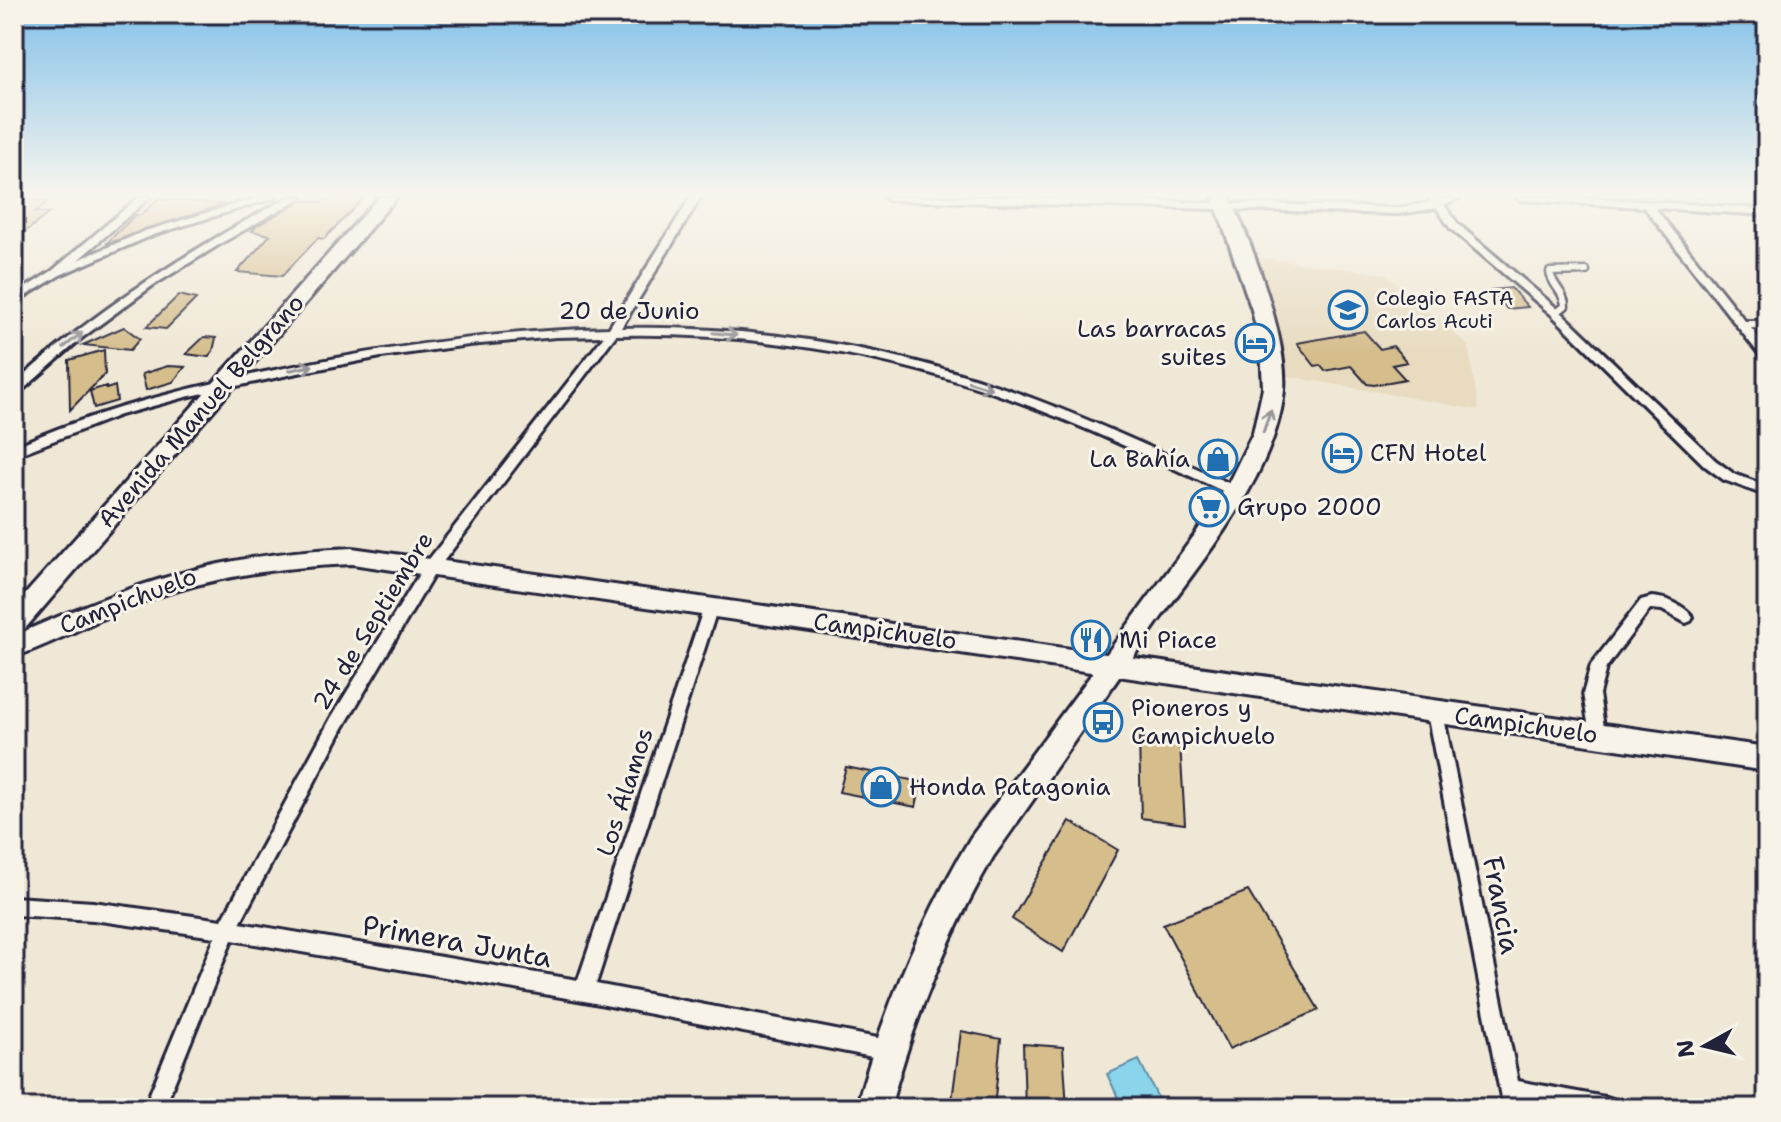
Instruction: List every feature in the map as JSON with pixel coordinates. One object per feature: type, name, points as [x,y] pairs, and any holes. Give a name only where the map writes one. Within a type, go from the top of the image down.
[{"type":"main road","name":"Avenida Manuel Belgrano","points":[[14,624],[343,249]]},
{"type":"main road","points":[[873,1108],[888,1050],[927,948],[955,891],[982,847],[1234,491],[1260,441],[1271,408],[1274,384],[1261,308],[1240,249]]},
{"type":"street","points":[[14,300],[56,273],[84,249]]},
{"type":"street","points":[[56,273],[112,249]]},
{"type":"street","points":[[14,391],[57,352],[137,290],[199,249]]},
{"type":"street","name":"24 de Septiembre","points":[[154,1108],[227,930],[337,723],[431,567],[614,330],[664,249]]},
{"type":"street","points":[[1481,249],[1556,313],[1710,463],[1729,477],[1767,491]]},
{"type":"street","points":[[1682,249],[1767,356]]},
{"type":"street","points":[[1742,324],[1767,325]]},
{"type":"street","name":"20 de Junio","points":[[14,452],[68,428],[137,405],[386,350],[449,341],[614,330],[713,333],[763,338],[915,366],[988,387],[1074,419],[1234,491]]},
{"type":"street","name":"Campichuelo","points":[[14,647],[127,596],[205,571],[274,559],[352,556],[1115,663],[1435,713],[1767,759]]},
{"type":"street","points":[[1597,734],[1591,694],[1599,665],[1646,604],[1666,605],[1686,617]]},
{"type":"street","name":"Los Álamos","points":[[584,991],[711,607]]},
{"type":"street","name":"Francia","points":[[1435,713],[1512,1099]]},
{"type":"street","name":"Primera Junta","points":[[14,906],[93,911],[227,930],[584,991],[888,1050]]},
{"type":"street","points":[[1512,1099],[1610,1108]]},
{"type":"lane","points":[[1556,313],[1565,306],[1565,299],[1550,277],[1550,272],[1586,271]]},
{"type":"shaded area","name":"Colegio FASTA Carlos Acuti","points":[[1254,257],[1386,274],[1468,345],[1479,410],[1287,376]]},
{"type":"water","points":[[1139,1060],[1163,1108],[1123,1108],[1107,1074]]},
{"type":"building","points":[[257,249],[307,249],[282,276],[237,272]]},
{"type":"building","points":[[1511,288],[1528,307],[1507,309],[1491,290]]},
{"type":"building","points":[[179,295],[196,299],[166,329],[146,327]]},
{"type":"building","points":[[124,327],[140,339],[130,350],[83,345]]},
{"type":"building","points":[[1364,331],[1380,349],[1393,346],[1407,362],[1392,365],[1405,379],[1374,385],[1367,384],[1351,366],[1325,371],[1320,365],[1315,366],[1297,343]]},
{"type":"building","points":[[204,337],[216,338],[208,357],[186,354]]},
{"type":"building","points":[[104,350],[105,374],[70,410],[69,360]]},
{"type":"building","points":[[168,366],[185,367],[173,382],[146,390],[142,374]]},
{"type":"building","points":[[106,386],[106,389],[115,386],[117,401],[94,408],[90,391]]},
{"type":"building","points":[[1139,738],[1180,743],[1185,824],[1141,818]]},
{"type":"building","name":"Honda Patagonia","points":[[846,767],[921,782],[916,807],[839,792]]},
{"type":"building","points":[[1070,821],[1118,850],[1063,952],[1012,919]]},
{"type":"building","points":[[1248,891],[1319,1010],[1229,1049],[1163,924]]},
{"type":"building","points":[[961,1031],[1001,1039],[994,1108],[951,1108]]},
{"type":"building","points":[[1023,1044],[1063,1047],[1067,1108],[1025,1108]]},
{"type":"place","name":"Colegio FASTA Carlos Acuti","points":[[1348,310]]},
{"type":"place","name":"Las barracas suites","points":[[1255,343]]},
{"type":"place","name":"CFN Hotel","points":[[1342,453]]},
{"type":"place","name":"La Bahía","points":[[1218,459]]},
{"type":"place","name":"Grupo 2000","points":[[1209,507]]},
{"type":"place","name":"Mi Piace","points":[[1091,640]]},
{"type":"place","name":"Pioneros y Campichuelo","points":[[1103,722]]},
{"type":"place","name":"Honda Patagonia","points":[[881,787]]}]
